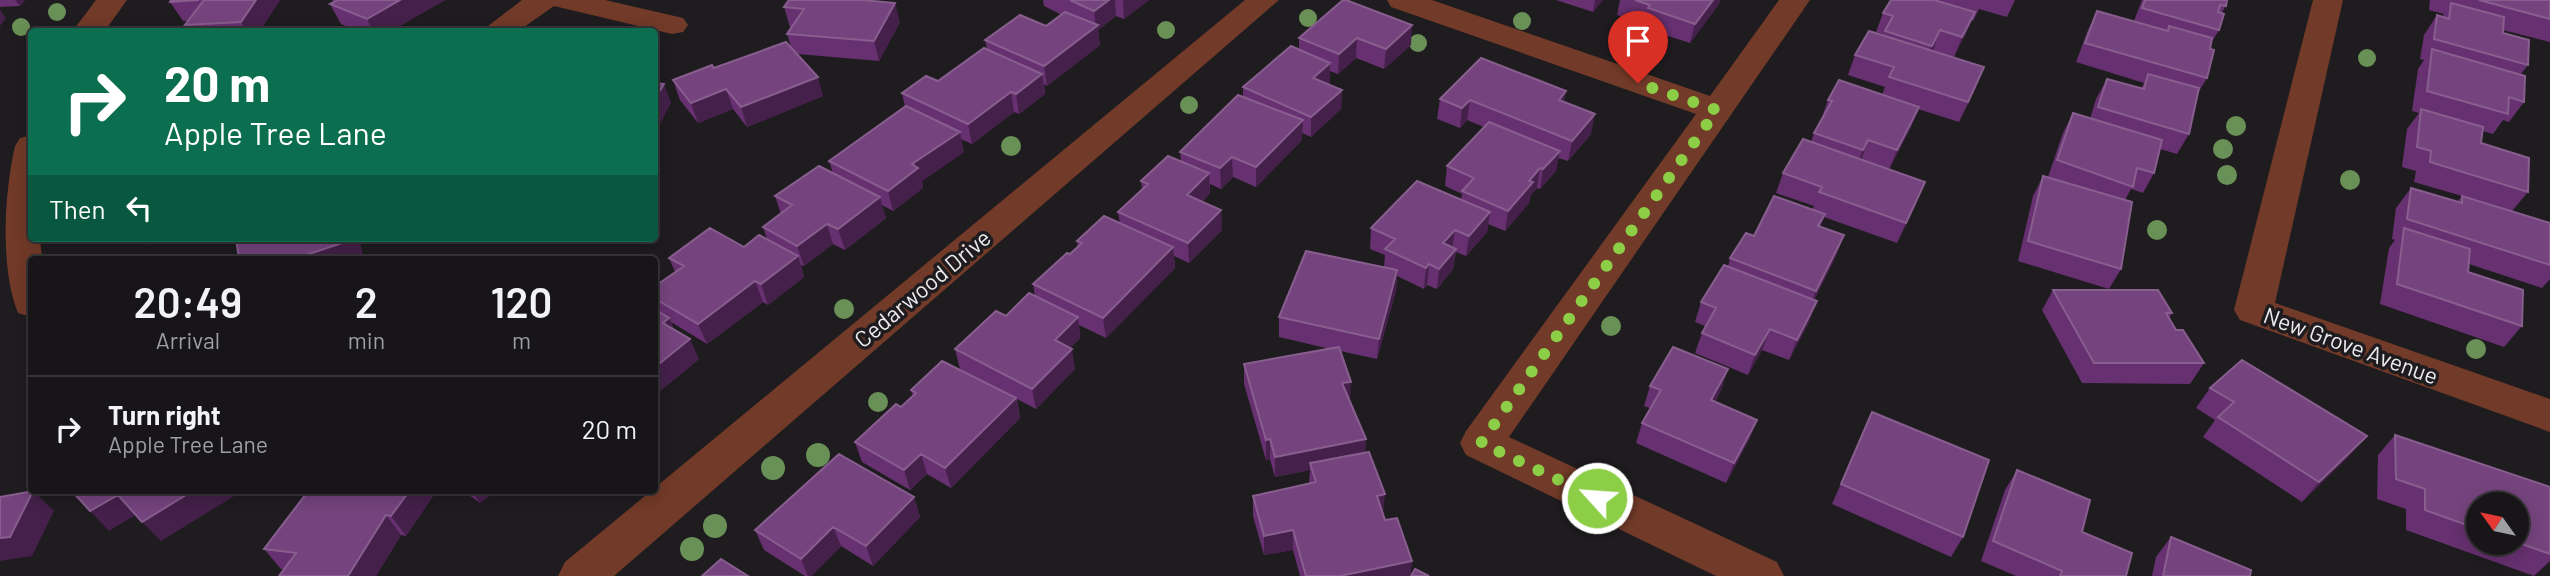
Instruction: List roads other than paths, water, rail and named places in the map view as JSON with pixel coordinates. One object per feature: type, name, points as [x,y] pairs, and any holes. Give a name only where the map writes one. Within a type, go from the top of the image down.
[{"type":"street","points":[[90,28],[112,0]]},
{"type":"street","points":[[501,28],[542,0]]},
{"type":"street","points":[[565,0],[671,25]]},
{"type":"street","name":"Cedarwood Drive","points":[[581,576],[1264,0]]},
{"type":"street","points":[[1402,0],[1717,110]]},
{"type":"street","points":[[1760,576],[1481,443],[1795,0]]},
{"type":"street","name":"New Grove Avenue","points":[[2328,0],[2254,310],[2550,416]]},
{"type":"street","points":[[28,161],[17,204],[21,258],[28,287]]}]
